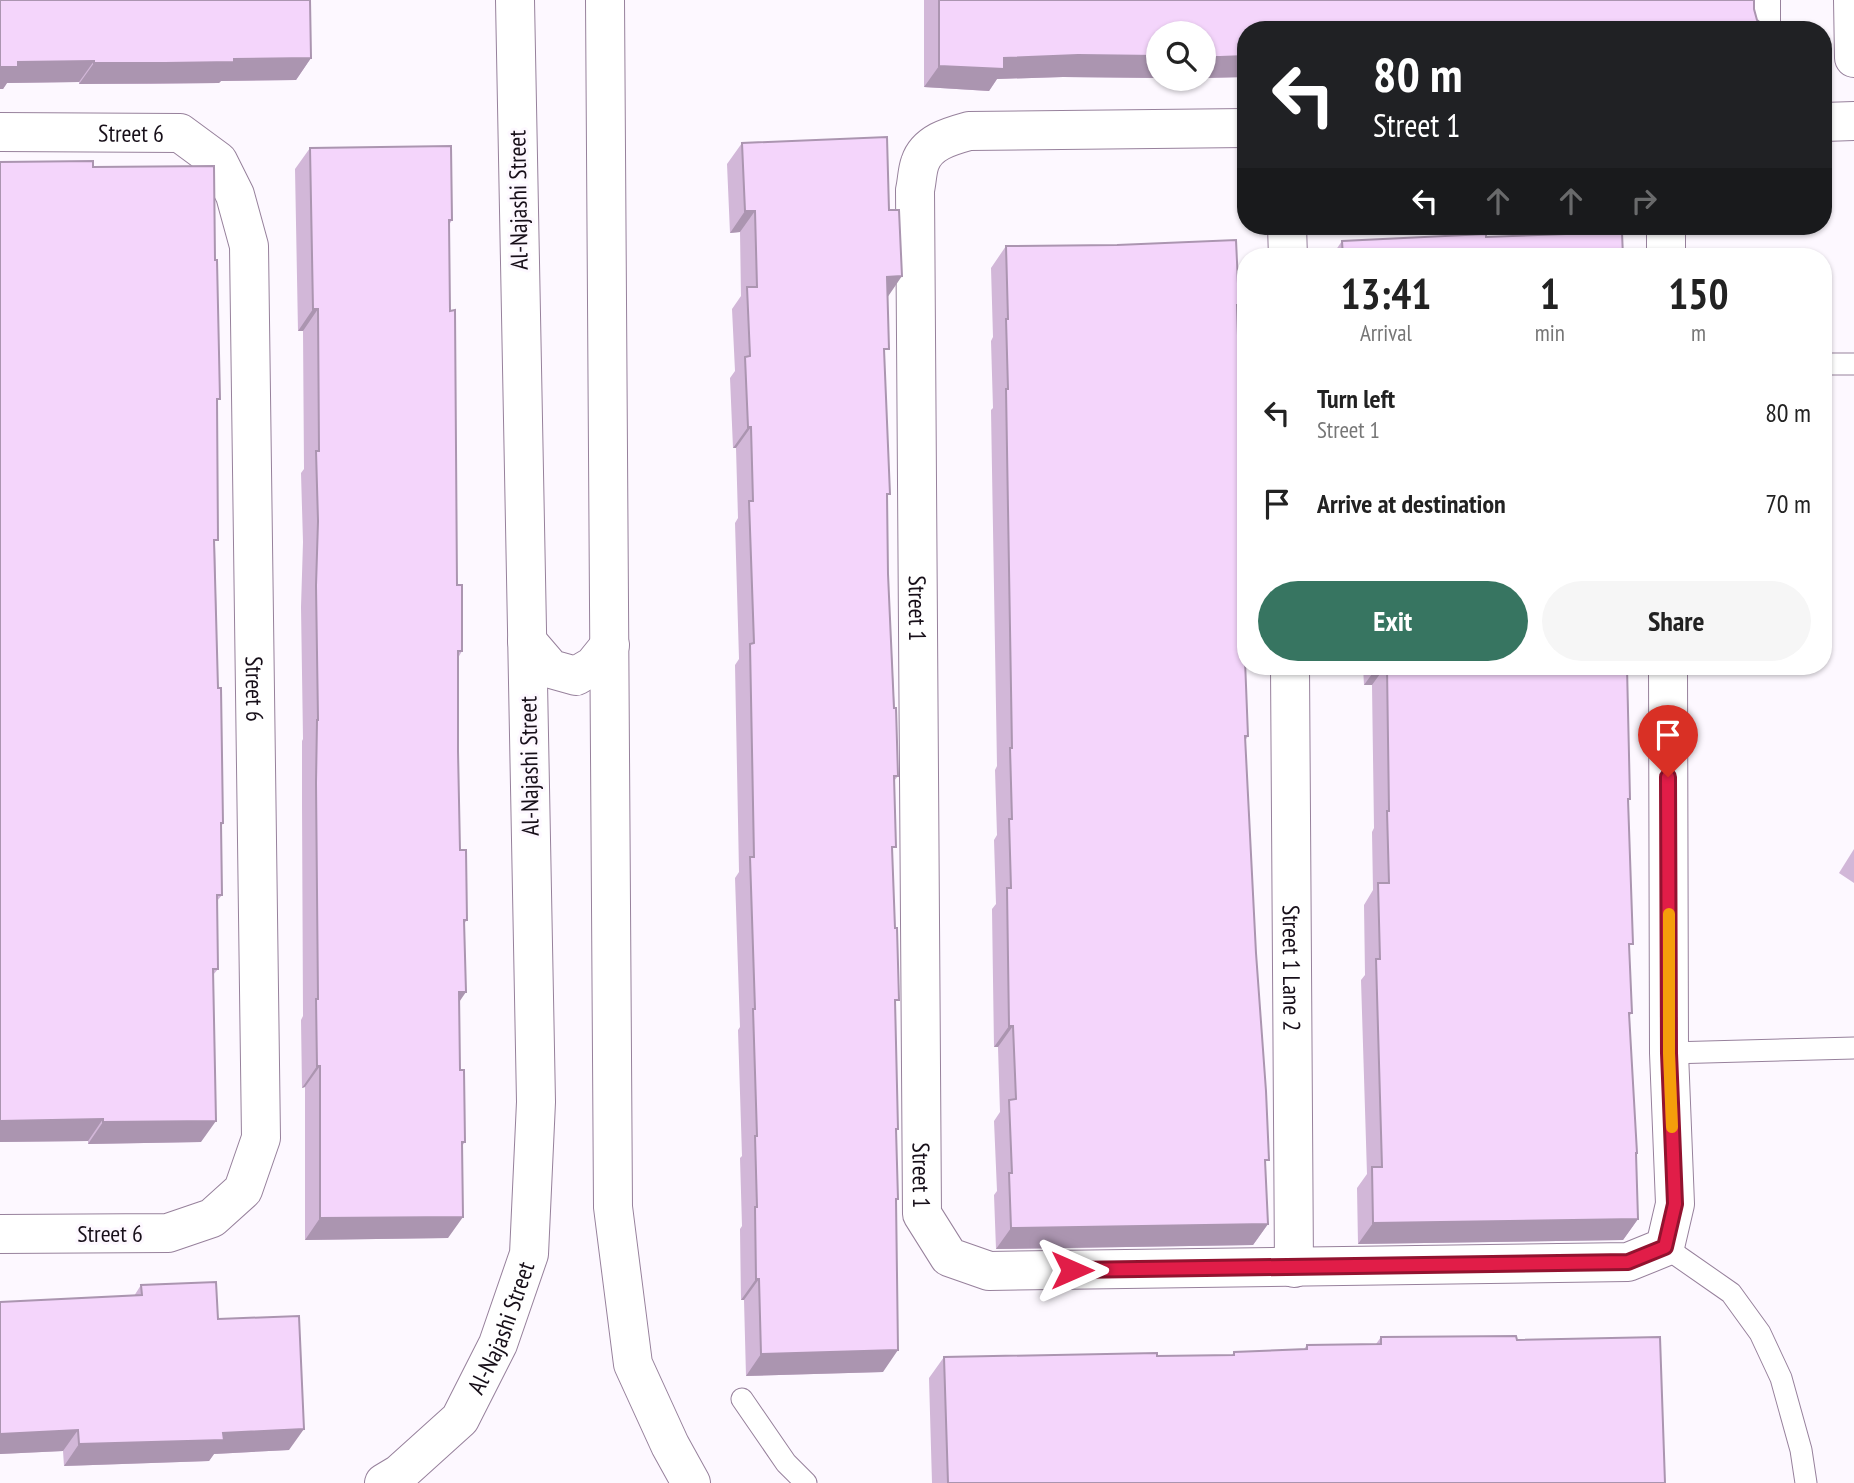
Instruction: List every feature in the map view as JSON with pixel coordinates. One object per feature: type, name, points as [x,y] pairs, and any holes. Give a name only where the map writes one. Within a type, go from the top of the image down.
[{"type":"street","name":"Al-Najashi Street","points":[[384,1483],[399,1474],[460,1419],[498,1344],[529,1254],[536,1102],[514,0]]},
{"type":"street","points":[[605,0],[613,1207],[634,1364],[670,1445],[691,1483]]},
{"type":"street","points":[[1760,0],[1761,21]]},
{"type":"street","points":[[1853,0],[1854,58]]},
{"type":"street","points":[[1832,122],[1854,121]]},
{"type":"street","name":"Street 1","points":[[1237,128],[969,131],[946,137],[930,148],[920,161],[915,190],[922,1214],[949,1257],[989,1271],[1628,1262],[1665,1247]]},
{"type":"street","name":"Street 6","points":[[0,132],[180,133],[218,161],[235,195],[249,246],[261,1138],[243,1190],[212,1218],[168,1233],[0,1234]]},
{"type":"street","points":[[527,641],[551,669],[576,676],[593,666],[610,645]]},
{"type":"street","name":"Street 1 Lane 2","points":[[1290,675],[1294,1268]]},
{"type":"street","points":[[1665,1247],[1675,1204],[1669,1053],[1668,675]]},
{"type":"lane","points":[[1832,364],[1854,364]]},
{"type":"lane","points":[[1669,1053],[1854,1048]]},
{"type":"lane","points":[[1665,1247],[1731,1293],[1760,1334],[1781,1378],[1801,1450],[1806,1483]]},
{"type":"lane","points":[[742,1399],[786,1463],[806,1483]]},
{"type":"building","points":[[0,0],[310,0],[311,58],[165,63],[18,62],[18,67],[0,67]]},
{"type":"building","points":[[939,0],[1754,0],[1758,21],[1237,21],[1237,56],[1216,57],[1216,21],[1146,21],[1146,56],[1004,58],[1004,69],[939,66]]},
{"type":"building","points":[[887,137],[889,210],[899,210],[902,276],[887,277],[889,349],[884,349],[890,494],[887,494],[888,574],[898,776],[894,776],[896,847],[892,847],[899,1000],[895,1000],[898,1350],[761,1354],[759,1279],[756,1279],[757,1136],[750,857],[754,857],[750,644],[754,643],[749,501],[753,501],[751,427],[748,427],[745,357],[750,356],[747,287],[757,287],[755,211],[745,211],[742,143]]},
{"type":"building","points":[[451,146],[450,311],[455,310],[457,585],[462,585],[462,651],[458,651],[460,850],[466,850],[467,920],[464,920],[466,992],[459,992],[460,1070],[464,1070],[463,1217],[320,1218],[320,1066],[317,1066],[316,999],[318,309],[313,309],[310,148]]},
{"type":"building","points":[[93,161],[93,167],[214,166],[220,399],[217,399],[218,540],[214,540],[218,688],[221,688],[223,823],[222,895],[217,895],[218,969],[213,969],[216,1121],[0,1121],[0,162]]},
{"type":"building","points":[[1465,235],[1622,235],[1623,248],[1342,248],[1342,241]]},
{"type":"building","points":[[1236,240],[1237,675],[1246,675],[1248,736],[1245,736],[1269,1160],[1265,1160],[1268,1224],[1011,1228],[1009,1100],[1016,1099],[1013,1026],[1009,1026],[1007,888],[1011,888],[1009,819],[1012,819],[1012,748],[1006,246]]},
{"type":"building","points":[[1387,675],[1627,675],[1633,944],[1629,944],[1632,1013],[1629,1013],[1638,1219],[1373,1223],[1372,1167],[1382,1167],[1376,959],[1380,959],[1378,883],[1389,883]]},
{"type":"building","points":[[216,1282],[218,1319],[299,1316],[304,1429],[223,1433],[224,1440],[79,1444],[78,1430],[0,1434],[0,1302],[142,1295],[141,1285]]},
{"type":"building","points":[[1516,1336],[1517,1340],[1660,1337],[1665,1483],[948,1483],[944,1357],[1157,1353],[1157,1356],[1234,1355],[1234,1352],[1307,1349],[1307,1345],[1381,1344],[1381,1337]]},
{"type":"slow traffic","points":[[1669,914],[1672,1127]]},
{"type":"route","points":[[1072,1270],[1628,1262],[1665,1247],[1675,1204],[1669,1053],[1668,777]]}]
